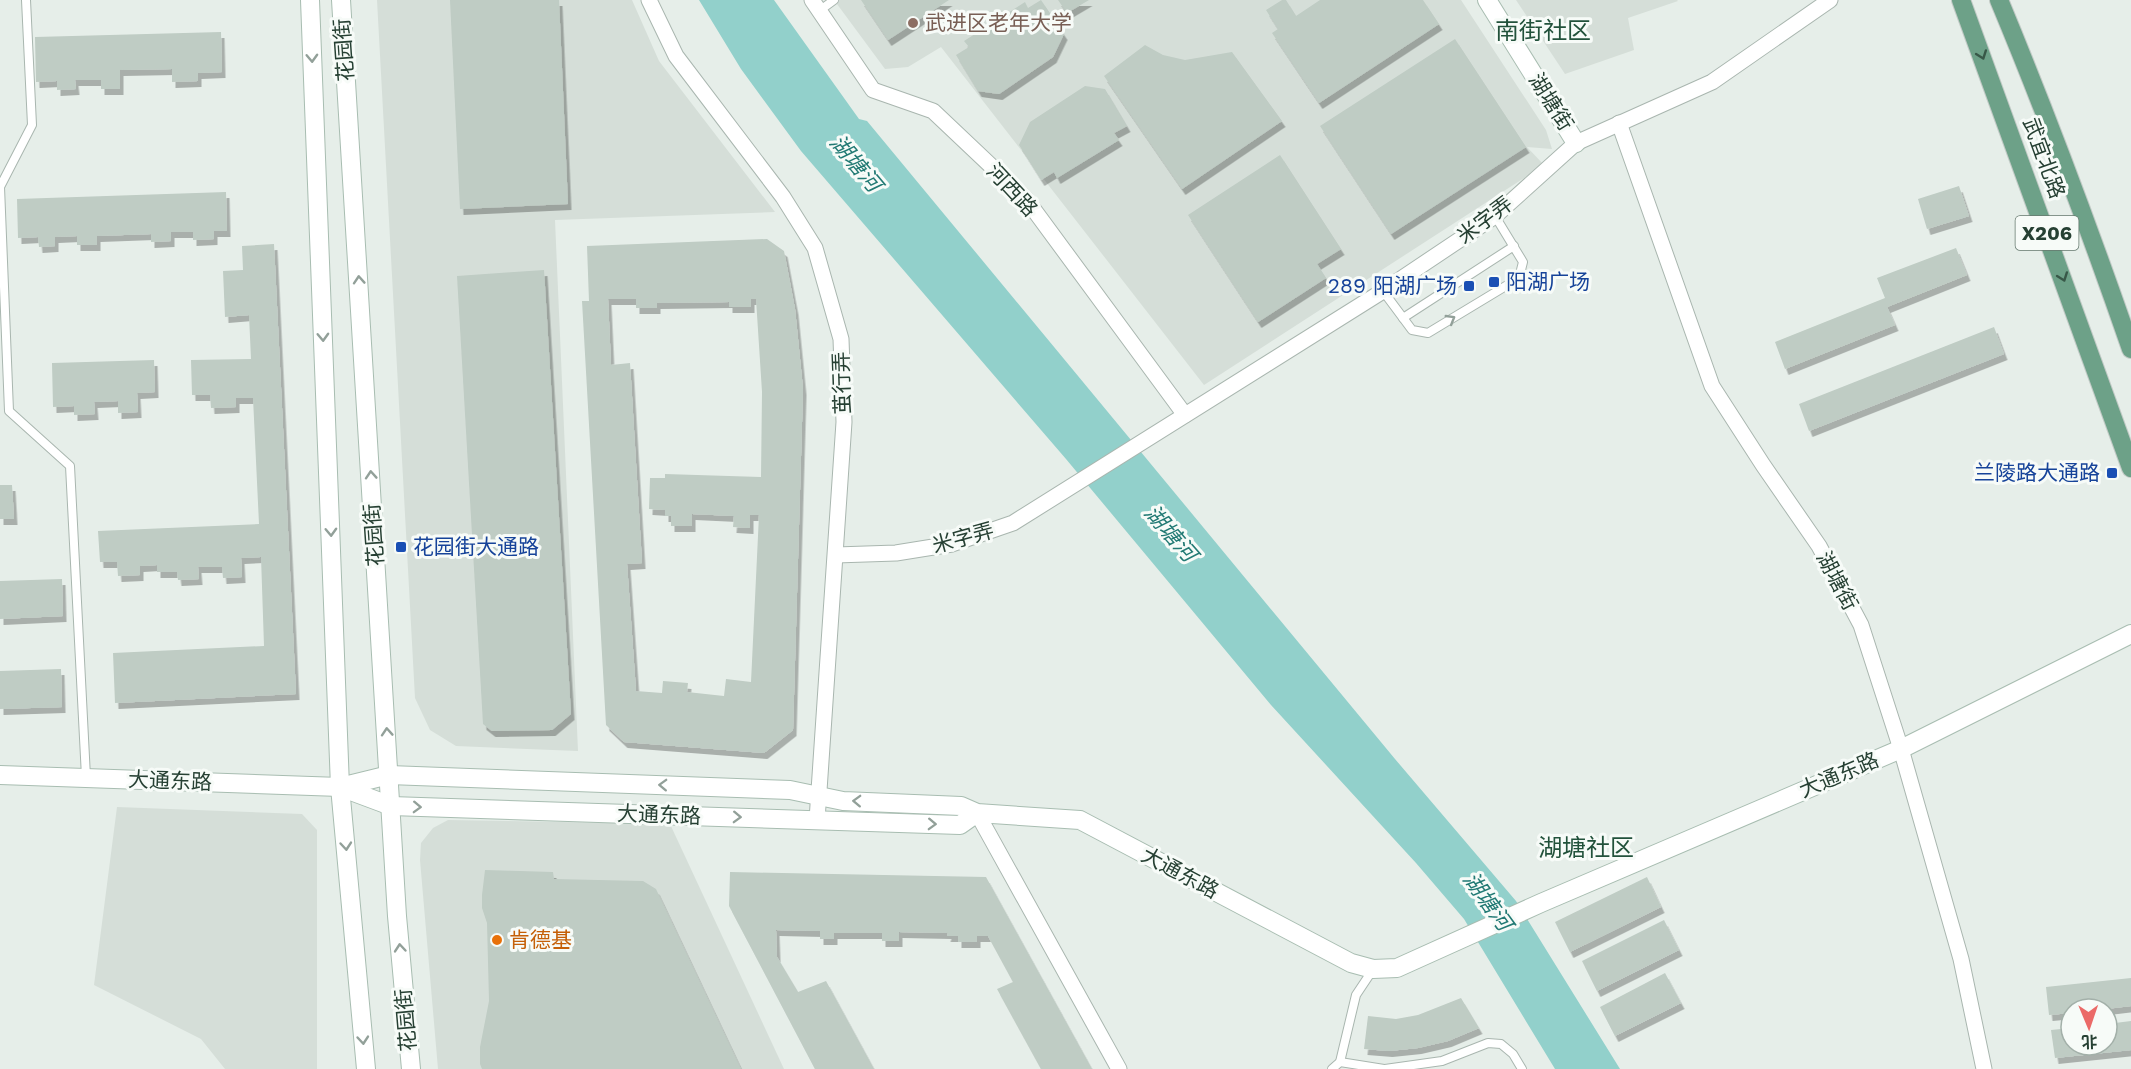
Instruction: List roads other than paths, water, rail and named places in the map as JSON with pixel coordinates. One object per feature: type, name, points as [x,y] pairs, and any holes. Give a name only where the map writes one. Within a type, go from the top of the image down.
[{"type":"main road","name":"武宜北路","points":[[1961,0],[2131,468]]},
{"type":"main road","name":"武宜北路","points":[[1999,0],[2097,249],[2131,349]]},
{"type":"street","name":"花园街","points":[[310,0],[340,787],[366,1069]]},
{"type":"street","name":"花园街","points":[[341,0],[397,916],[411,1069]]},
{"type":"street","name":"茧行弄","points":[[649,0],[676,56],[783,197],[815,248],[841,339],[844,422],[817,820]]},
{"type":"street","name":"湖塘街","points":[[1487,0],[1576,143]]},
{"type":"street","name":"米字弄","points":[[836,555],[896,553],[952,544],[1013,523],[1383,291],[1495,216],[1576,143],[1712,82],[1830,0]]},
{"type":"street","name":"河西路","points":[[816,5],[873,90],[933,111],[1026,199],[1185,415]]},
{"type":"street","name":"湖塘街","points":[[1619,123],[1712,386],[1819,546],[1860,625],[1901,749],[1961,959],[1984,1069]]},
{"type":"street","name":"大通东路","points":[[0,775],[340,787],[389,775],[790,790],[843,801],[961,806],[977,813],[1080,820],[1351,963],[1373,969],[1397,968],[1541,903],[1901,749],[2131,634]]},
{"type":"street","name":"大通东路","points":[[340,787],[391,806],[960,825],[977,813]]},
{"type":"street","points":[[977,813],[1119,1069]]},
{"type":"lane","points":[[26,0],[32,124],[0,187],[3,355],[9,411],[70,466],[87,778]]},
{"type":"lane","points":[[816,5],[834,0]]},
{"type":"lane","points":[[1383,291],[1412,330],[1428,333],[1519,278],[1523,262],[1495,216]]},
{"type":"lane","points":[[1403,318],[1514,246]]},
{"type":"lane","points":[[1332,1069],[1340,1062],[1356,995],[1373,969]]},
{"type":"lane","points":[[1340,1062],[1384,1069],[1442,1061],[1488,1043],[1501,1044],[1513,1053],[1522,1069]]},
{"type":"water","name":"湖塘河","points":[[699,0],[774,0],[859,119],[867,121],[1395,759],[1516,901],[1620,1069],[1555,1069],[1464,919],[1416,863],[1271,705],[1066,459],[801,151],[741,69]]},
{"type":"place","name":"武进区老年大学","points":[[913,23]]},
{"type":"place","name":"阳湖广场","points":[[1494,282]]},
{"type":"place","name":"289 阳湖广场","points":[[1469,286]]},
{"type":"place","name":"兰陵路大通路","points":[[2112,473]]},
{"type":"place","name":"花园街大通路","points":[[401,547]]},
{"type":"place","name":"肯德基","points":[[497,940]]},
{"type":"district","name":"南街社区","points":[[1543,31]]},
{"type":"district","name":"湖塘社区","points":[[1586,848]]}]
